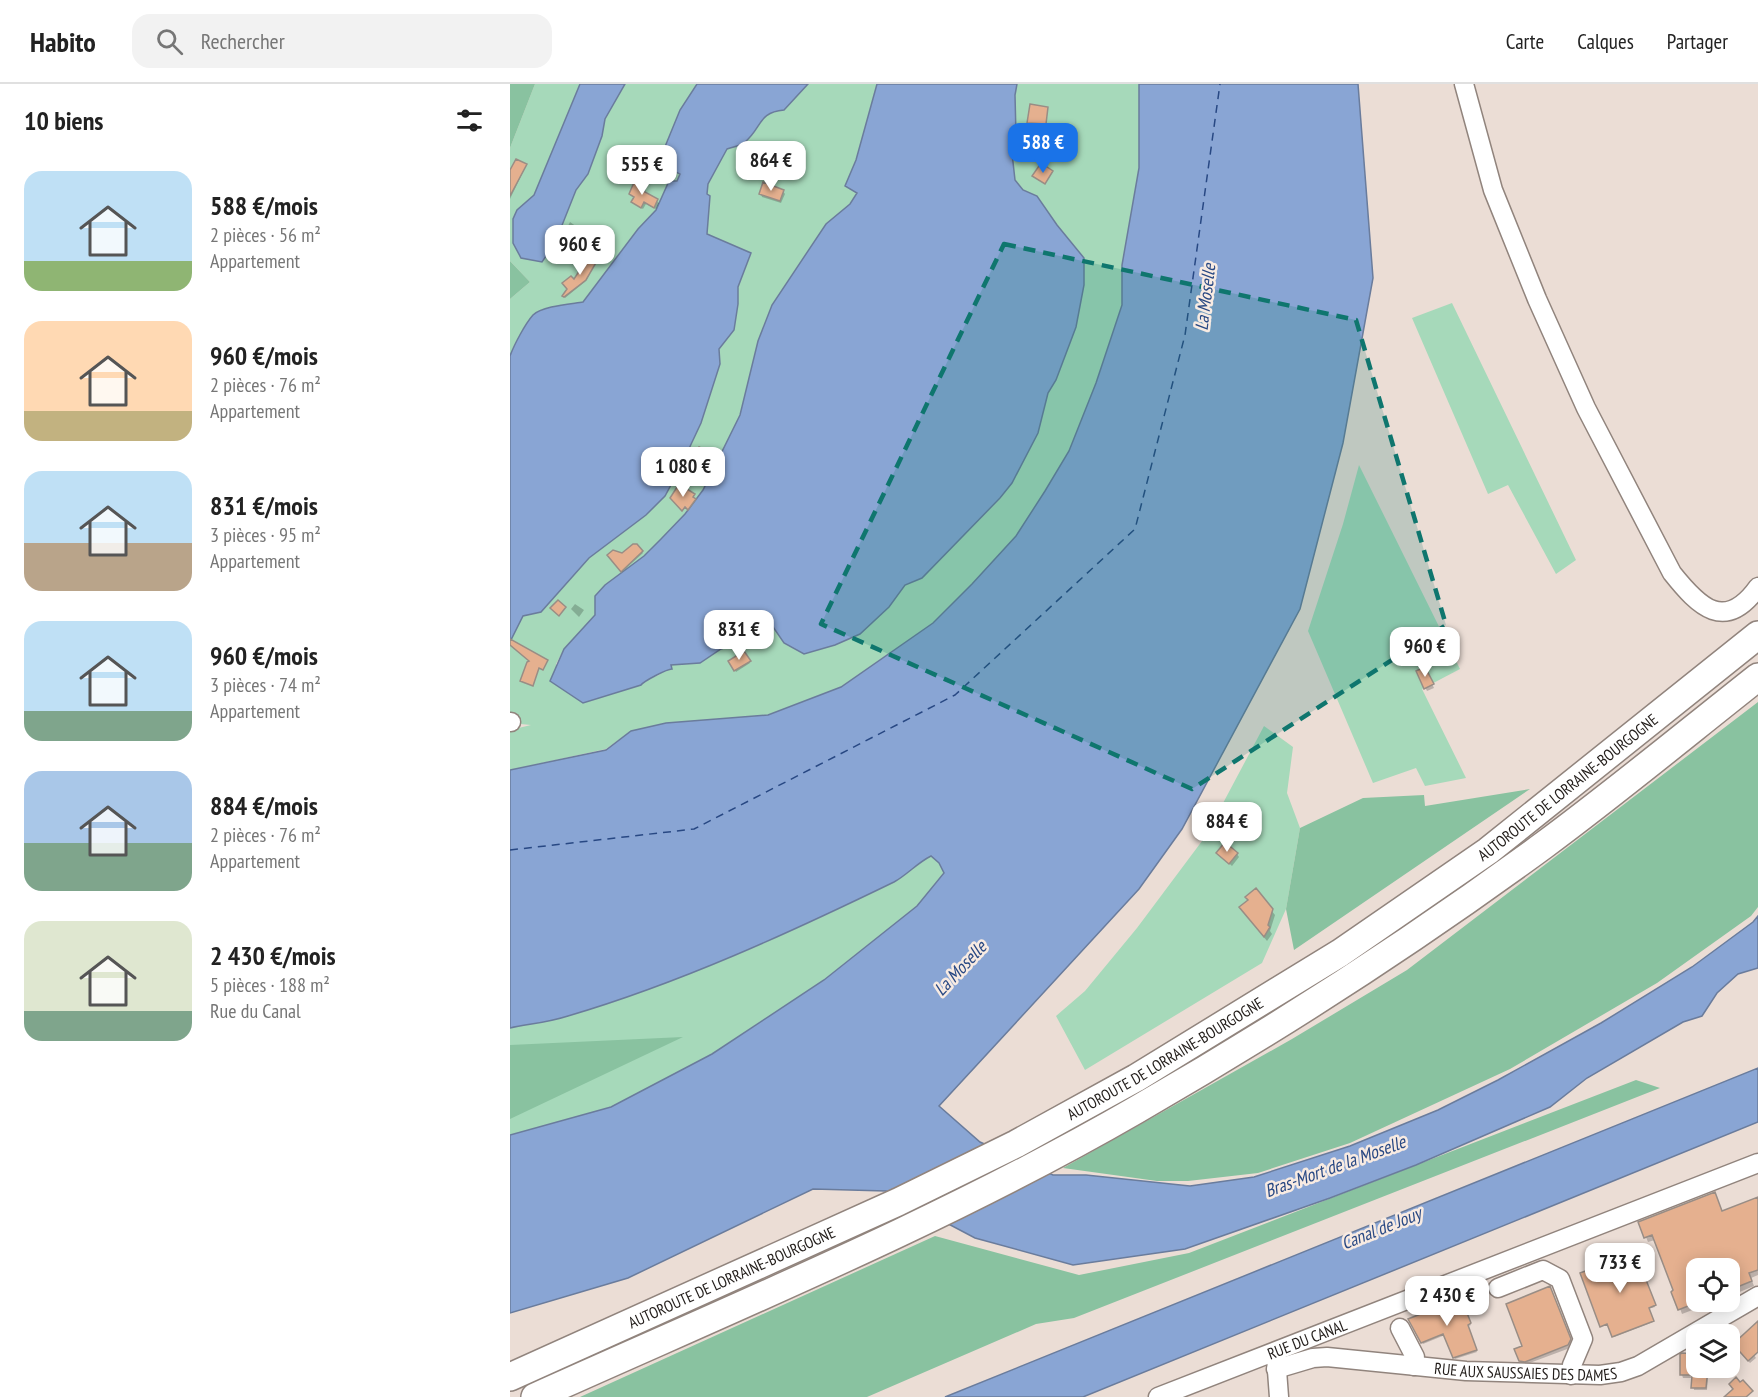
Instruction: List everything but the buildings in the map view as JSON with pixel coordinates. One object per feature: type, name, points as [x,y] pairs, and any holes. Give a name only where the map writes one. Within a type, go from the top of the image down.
[{"type":"highway","name":"AUTOROUTE DE LORRAINE-BOURGOGNE","points":[[510,1377],[898,1202],[1016,1144],[1136,1078],[1358,940],[1488,851],[1758,635]]},
{"type":"highway","name":"AUTOROUTE DE LORRAINE-BOURGOGNE","points":[[536,1397],[924,1221],[1133,1113],[1246,1046],[1426,929],[1547,842],[1758,677]]},
{"type":"street","points":[[1464,84],[1493,190],[1537,299],[1586,408],[1672,573],[1689,596],[1719,613],[1734,610],[1758,587]]},
{"type":"street","name":"RUE DU CANAL","points":[[1158,1397],[1758,1163]]},
{"type":"street","points":[[1498,1288],[1543,1270],[1560,1279],[1583,1339],[1572,1365],[1571,1375]]},
{"type":"street","name":"RUE AUX SAUSSAIES DES DAMES","points":[[1276,1369],[1313,1358],[1327,1357],[1466,1371],[1571,1375],[1621,1372],[1638,1366],[1758,1296]]},
{"type":"street","points":[[1400,1328],[1415,1357],[1414,1366]]},
{"type":"street","points":[[1274,1351],[1279,1397]]},
{"type":"highlighted area","points":[[1004,244],[1356,320],[1446,625],[1192,789],[821,624]]},
{"type":"green space","points":[[510,84],[535,84],[510,148]]},
{"type":"green space","points":[[535,84],[580,84],[534,195],[517,210],[555,243],[576,190],[588,174],[602,136],[605,119],[625,84],[697,84],[680,110],[666,167],[680,174],[677,181],[669,181],[656,210],[638,229],[583,302],[549,307],[537,312],[520,335],[510,356],[510,299],[530,282],[510,261],[510,148]]},
{"type":"green space","points":[[808,84],[877,84],[856,160],[845,186],[858,193],[850,204],[826,224],[772,305],[758,341],[740,415],[703,490],[685,514],[644,556],[605,585],[596,596],[595,615],[564,649],[556,664],[583,703],[641,685],[643,681],[659,675],[671,665],[700,663],[721,649],[735,644],[761,614],[769,621],[784,643],[804,654],[835,645],[860,634],[889,607],[905,585],[922,578],[1000,499],[1012,483],[1038,433],[1048,393],[1056,380],[1076,327],[1057,225],[1037,196],[1023,190],[1015,180],[1012,153],[1016,135],[1017,84],[1139,84],[1139,168],[1122,265],[1122,305],[1096,383],[1069,451],[1016,536],[972,584],[933,623],[841,687],[768,715],[666,723],[631,731],[606,749],[510,770],[510,730],[531,725],[510,723],[510,642],[523,615],[541,612],[589,558],[646,515],[665,496],[701,423],[720,364],[719,349],[734,330],[738,287],[751,254],[707,234],[710,196],[707,194],[708,184],[727,149],[745,142],[765,117],[776,111],[784,110]]},
{"type":"green space","points":[[510,261],[530,282],[510,299]]},
{"type":"green space","points":[[1452,303],[1576,560],[1556,574],[1508,485],[1488,494],[1412,318]]},
{"type":"green space","points":[[1359,465],[1460,669],[1422,689],[1466,778],[1425,786],[1416,768],[1373,783],[1308,631],[1343,524]]},
{"type":"green space","points":[[1758,702],[1758,907],[1751,916],[1657,983],[1510,1069],[1350,1143],[1258,1173],[1188,1181],[1157,1181],[1063,1168],[1292,1039],[1407,970]]},
{"type":"green space","points":[[1264,726],[1293,747],[1287,793],[1300,828],[1286,909],[1262,963],[1085,1070],[1056,1016],[1085,991],[1137,928],[1205,837]]},
{"type":"green space","points":[[1530,789],[1294,950],[1286,909],[1300,828],[1363,798],[1424,795],[1425,806]]},
{"type":"green space","points":[[931,856],[939,863],[944,873],[917,906],[824,980],[712,1054],[611,1107],[510,1135],[510,1028],[561,1018],[693,973],[815,920],[894,882]]},
{"type":"green space","points":[[683,1037],[510,1119],[510,1045]]},
{"type":"green space","points":[[1636,1080],[1660,1088],[1074,1318],[1036,1324],[867,1397],[580,1397],[935,1236],[1079,1275],[1189,1253]]},
{"type":"water","points":[[580,84],[625,84],[605,119],[602,136],[588,174],[576,190],[555,243],[542,262],[521,258],[513,243],[513,219],[517,210],[534,195]]},
{"type":"water","points":[[697,84],[808,84],[784,110],[776,111],[765,117],[745,142],[727,149],[708,184],[707,194],[710,196],[707,234],[751,253],[738,287],[734,330],[719,349],[720,364],[701,423],[665,496],[646,515],[589,558],[541,612],[523,616],[510,642],[510,356],[520,335],[537,312],[550,307],[583,302],[638,229],[656,210],[669,181],[677,181],[680,174],[666,167],[660,159],[680,110]]},
{"type":"water","points":[[877,84],[1017,84],[1016,135],[1012,153],[1015,180],[1023,190],[1037,196],[1084,258],[1084,285],[1076,327],[1056,380],[1048,393],[1038,433],[1012,483],[1000,498],[922,578],[905,585],[889,607],[860,634],[835,645],[804,654],[784,643],[769,621],[761,614],[735,644],[721,649],[700,663],[671,665],[672,669],[641,685],[583,703],[550,681],[564,649],[595,615],[595,596],[605,585],[644,556],[685,514],[703,490],[740,415],[758,341],[772,305],[826,224],[850,204],[857,193],[845,186],[856,160]]},
{"type":"water","points":[[1139,84],[1358,84],[1373,278],[1343,443],[1300,609],[1182,829],[1139,889],[939,1106],[980,1142],[1053,1175],[1086,1175],[1190,1186],[1254,1177],[1350,1146],[1438,1110],[1498,1080],[1601,1023],[1692,967],[1758,916],[1758,968],[1738,974],[1717,993],[1702,1016],[1683,1022],[1587,1078],[1550,1107],[1416,1165],[1185,1249],[1073,1265],[975,1238],[886,1191],[813,1189],[628,1278],[510,1313],[510,1135],[611,1107],[712,1054],[824,980],[917,906],[944,873],[939,863],[931,856],[894,882],[815,920],[693,973],[568,1016],[510,1028],[510,770],[606,750],[631,731],[666,723],[768,715],[841,687],[933,623],[972,584],[1016,536],[1045,491],[1069,451],[1096,383],[1122,305],[1122,265],[1139,168]]},
{"type":"water","name":"Canal de Jouy","points":[[1758,1068],[1758,1122],[1083,1397],[945,1397]]},
{"type":"ferry route","points":[[510,850],[694,829],[955,695],[1135,529],[1185,335],[1220,84]]},
{"type":"water label","name":"La Moselle","points":[[1205,297]]},
{"type":"water label","name":"La Moselle","points":[[960,968]]},
{"type":"water label","name":"Bras-Mort de la Moselle","points":[[1335,1166]]}]
